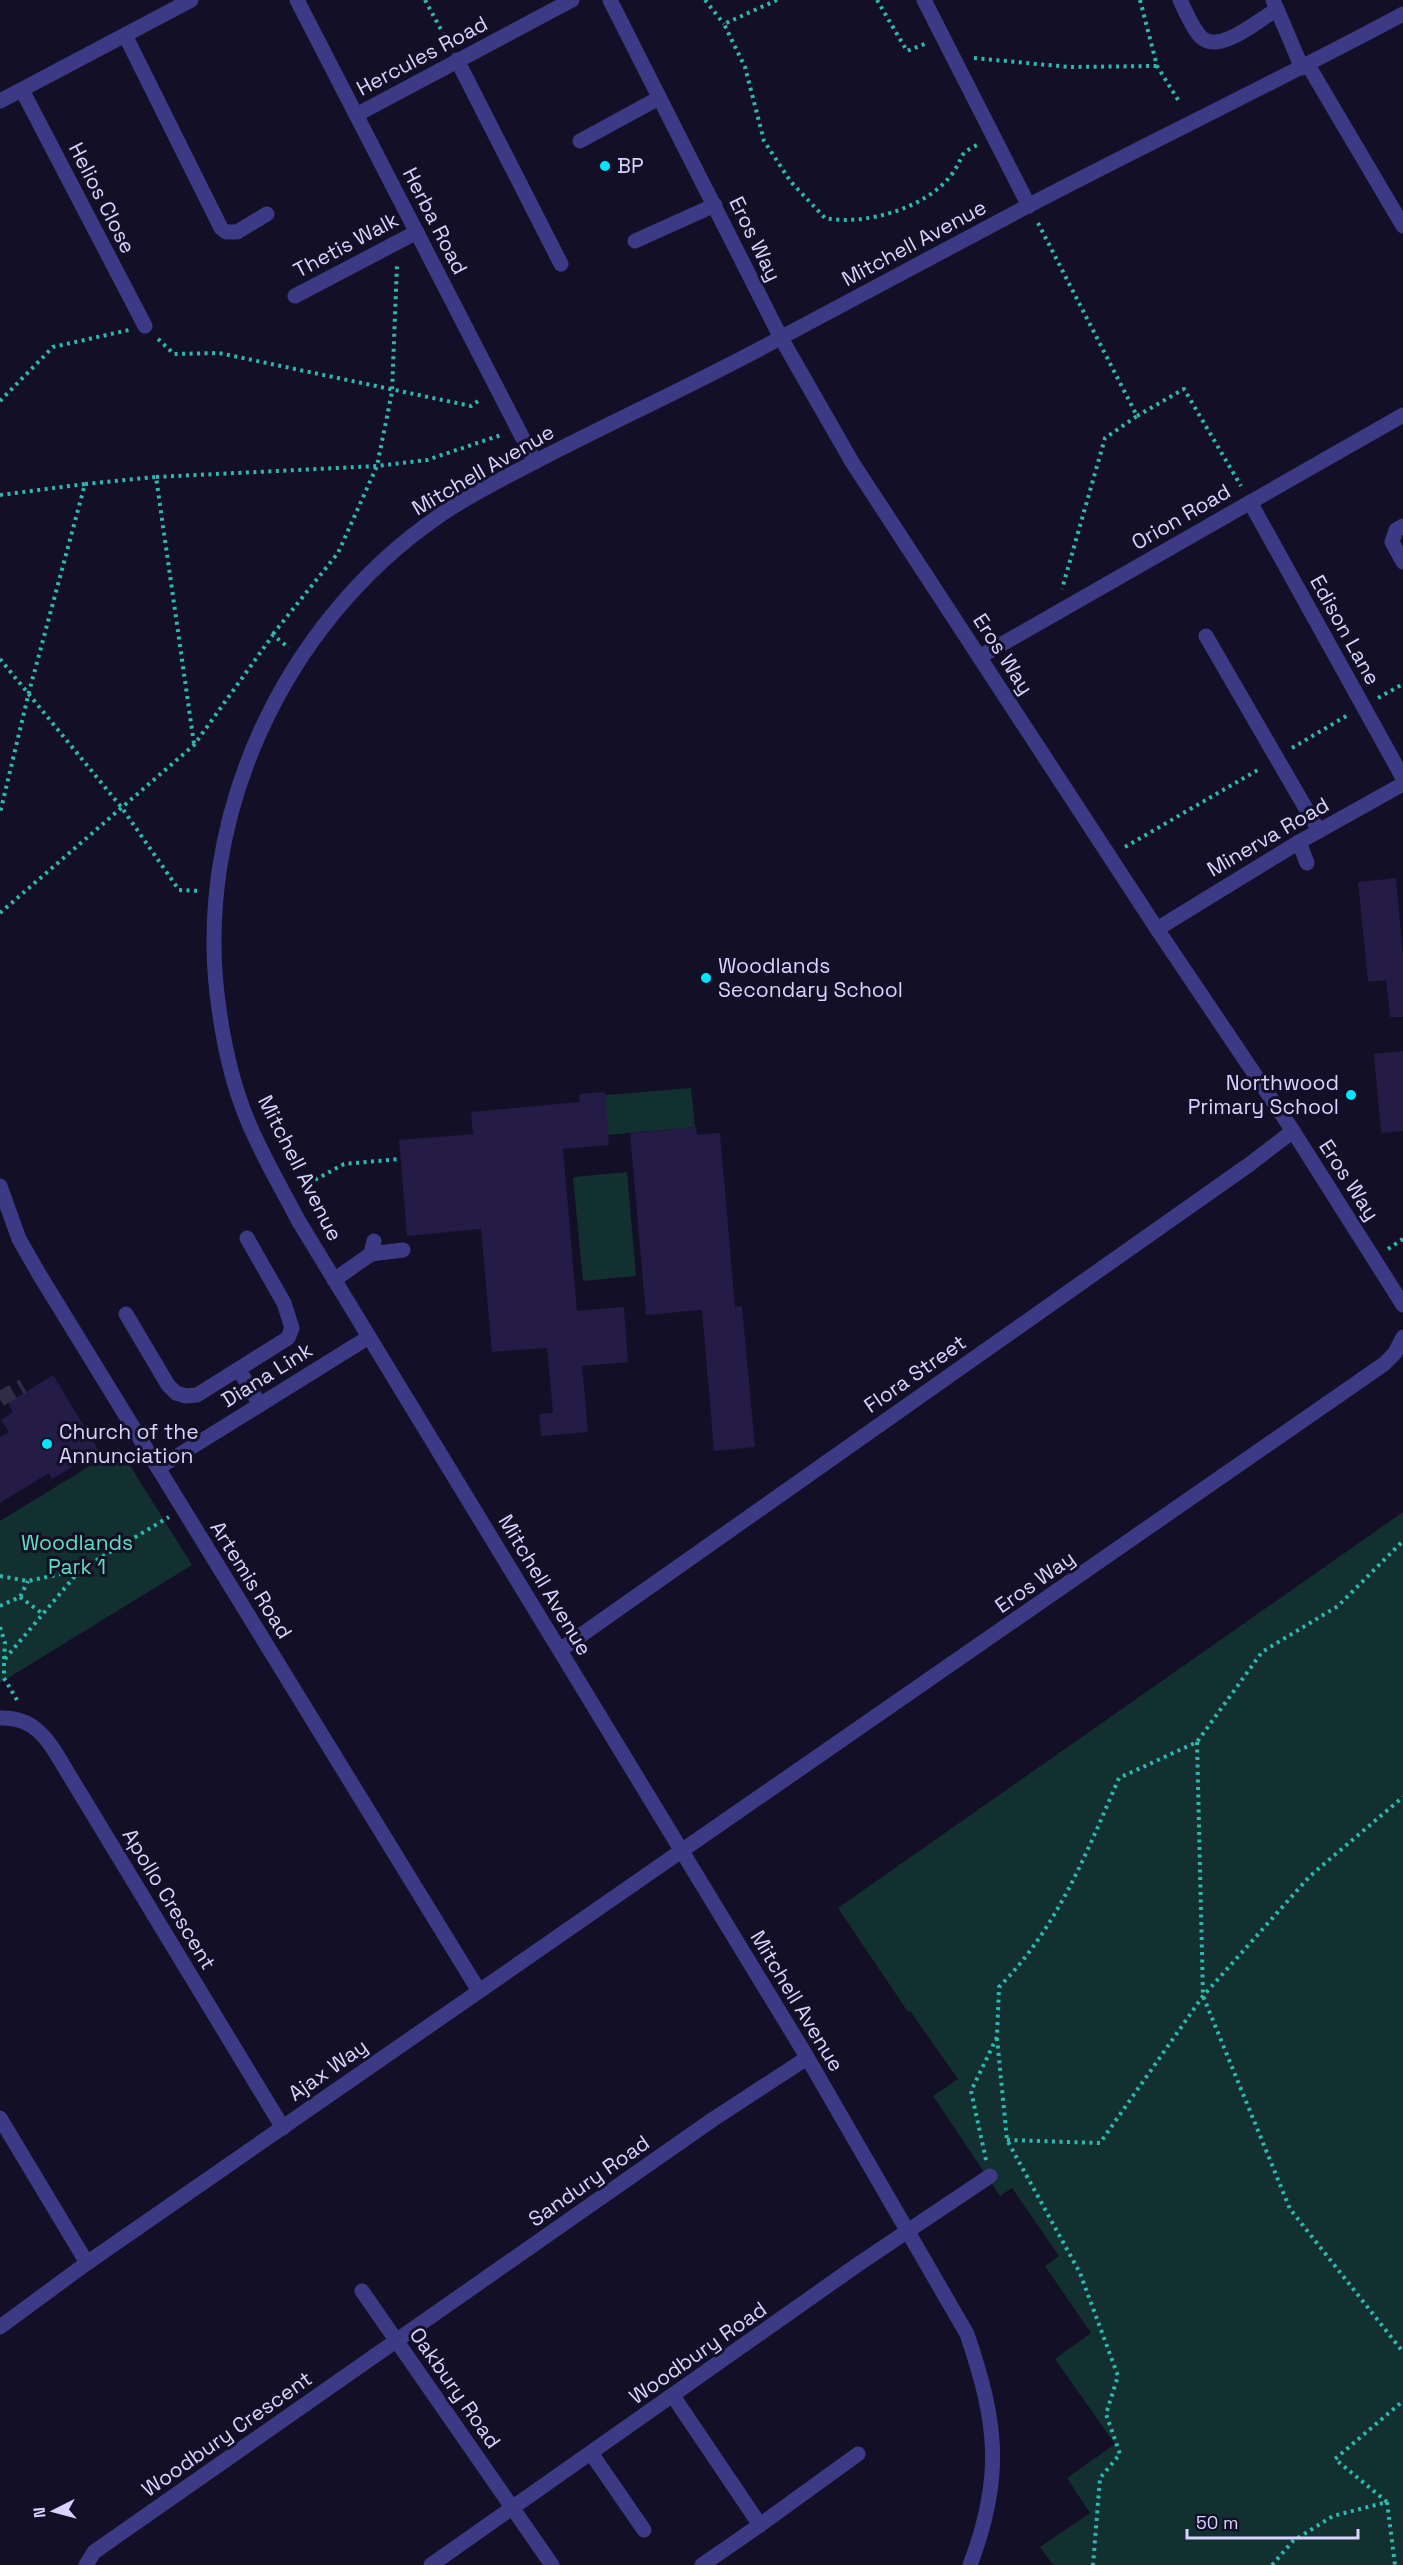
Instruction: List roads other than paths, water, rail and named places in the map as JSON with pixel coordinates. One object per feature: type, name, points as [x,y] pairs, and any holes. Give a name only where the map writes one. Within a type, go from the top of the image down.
[{"type":"street","name":"Herba Road","points":[[297,0],[535,462]]},
{"type":"street","name":"Hercules Road","points":[[356,115],[572,0]]},
{"type":"street","name":"Eros Way","points":[[610,0],[781,338],[852,462],[981,656],[1108,856],[1293,1131],[1403,1305]]},
{"type":"street","points":[[924,0],[1029,206]]},
{"type":"street","points":[[1180,0],[1198,33],[1212,43],[1222,43],[1274,5],[1305,66],[1403,226]]},
{"type":"street","points":[[0,101],[182,2]]},
{"type":"street","name":"Mitchell Avenue","points":[[970,2565],[984,2529],[993,2483],[991,2419],[983,2382],[967,2334],[807,2058],[334,1280],[286,1197],[246,1117],[220,1014],[215,948],[217,892],[239,784],[272,704],[301,658],[344,601],[416,532],[442,514],[535,462],[781,338],[1029,206],[1403,14]]},
{"type":"street","points":[[125,35],[222,228],[226,232],[237,231],[267,214]]},
{"type":"street","points":[[457,60],[561,264]]},
{"type":"street","name":"Helios Close","points":[[22,90],[145,326]]},
{"type":"street","points":[[580,141],[659,98]]},
{"type":"street","points":[[635,241],[715,205]]},
{"type":"street","name":"Thetis Walk","points":[[295,296],[394,242],[417,232]]},
{"type":"street","name":"Orion Road","points":[[981,656],[1403,415]]},
{"type":"street","name":"Edison Lane","points":[[1251,502],[1403,778]]},
{"type":"street","points":[[1403,526],[1396,531],[1392,542],[1403,562]]},
{"type":"street","points":[[1206,636],[1320,831]]},
{"type":"street","name":"Minerva Road","points":[[1157,929],[1299,842],[1403,784]]},
{"type":"street","points":[[1299,842],[1307,863]]},
{"type":"street","name":"Flora Street","points":[[560,1650],[1241,1171],[1293,1131]]},
{"type":"street","name":"Artemis Road","points":[[0,1186],[19,1239],[479,1991]]},
{"type":"street","points":[[126,1314],[168,1385],[176,1393],[186,1396],[197,1395],[239,1370],[288,1338],[292,1328],[284,1303],[247,1238]]},
{"type":"street","points":[[334,1280],[373,1247],[403,1250]]},
{"type":"street","name":"Diana Link","points":[[158,1468],[369,1336]]},
{"type":"street","name":"Eros Way","points":[[683,1852],[1384,1364],[1395,1353],[1403,1337]]},
{"type":"street","points":[[239,1370],[260,1405]]},
{"type":"street","name":"Apollo Crescent","points":[[0,1718],[17,1718],[32,1725],[54,1750],[283,2128]]},
{"type":"street","name":"Ajax Way","points":[[0,2327],[87,2263],[683,1852]]},
{"type":"street","name":"Sandury Road","points":[[397,2341],[712,2120],[807,2058]]},
{"type":"street","points":[[0,2118],[87,2263]]},
{"type":"street","name":"Woodbury Road","points":[[512,2508],[990,2176]]},
{"type":"street","name":"Oakbury Road","points":[[362,2291],[552,2565]]},
{"type":"street","name":"Woodbury Crescent","points":[[86,2565],[94,2552],[397,2341]]},
{"type":"street","points":[[673,2396],[760,2525]]},
{"type":"street","points":[[591,2453],[644,2530]]},
{"type":"street","points":[[711,2563],[858,2454]]},
{"type":"street","points":[[431,2565],[512,2508]]},
{"type":"tunnel","points":[[0,1399],[23,1386]]},
{"type":"place","name":"BP","points":[[605,166]]},
{"type":"place","name":"Woodlands Secondary School","points":[[706,978]]},
{"type":"place","name":"Northwood Primary School","points":[[1351,1095]]},
{"type":"place","name":"Church of the Annunciation","points":[[47,1444]]},
{"type":"park label","name":"Woodlands Park 1","points":[[77,1555]]}]
